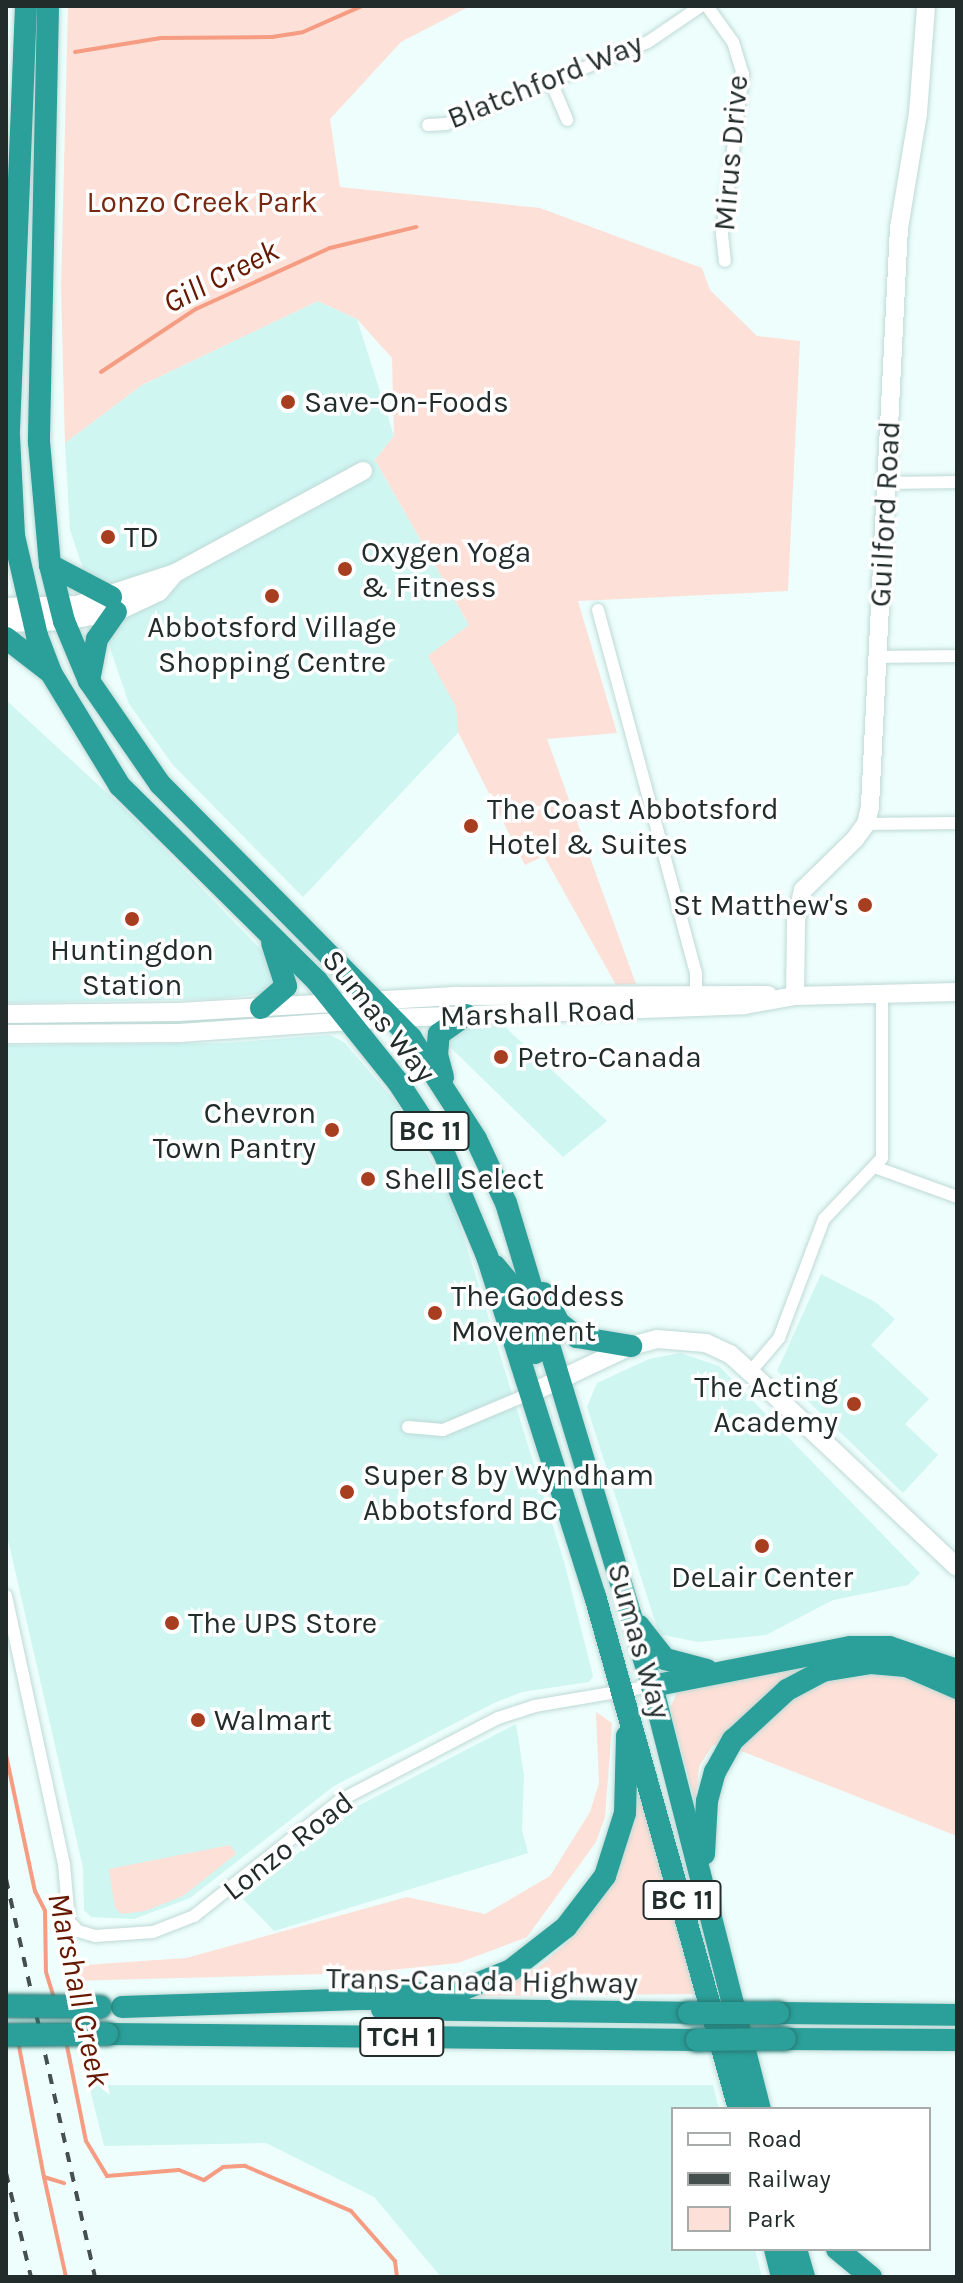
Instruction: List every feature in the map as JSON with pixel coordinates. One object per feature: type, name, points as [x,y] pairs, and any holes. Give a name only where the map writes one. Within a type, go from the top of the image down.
[{"type":"highway","points":[[17,6],[21,130]]},
{"type":"highway","name":"Sumas Way","points":[[26,6],[13,275],[10,544],[47,614],[160,784],[394,1018],[446,1090],[506,1203],[652,1686],[762,2107]]},
{"type":"highway","name":"Sumas Way","points":[[48,6],[39,442],[50,565],[47,614],[51,673],[120,786],[269,934],[349,1021],[443,1151],[487,1256],[531,1393],[624,1700],[738,2107]]},
{"type":"highway","points":[[13,275],[29,519],[36,572],[47,614]]},
{"type":"highway","points":[[50,565],[114,604],[97,639],[89,681]]},
{"type":"highway","points":[[6,638],[51,673]]},
{"type":"highway","points":[[261,1008],[286,986],[269,934]]},
{"type":"highway","points":[[446,1090],[437,1055],[439,1034],[466,1015]]},
{"type":"highway","points":[[523,1255],[567,1331],[592,1342],[631,1346]]},
{"type":"highway","points":[[487,1256],[515,1290],[538,1360],[558,1381]]},
{"type":"highway","points":[[624,1600],[665,1659],[716,1671]]},
{"type":"highway","points":[[652,1686],[716,1671],[851,1647],[889,1647],[957,1670]]},
{"type":"highway","points":[[708,1895],[703,1839],[707,1801],[733,1740],[756,1714],[822,1671],[871,1663],[906,1666],[957,1688]]},
{"type":"highway","points":[[111,2007],[367,1999],[464,1989],[511,1970],[566,1927],[605,1876],[625,1813],[624,1700]]},
{"type":"highway","name":"Trans-Canada Highway","points":[[6,2006],[951,2014]]},
{"type":"highway","name":"Trans-Canada Highway","points":[[6,2035],[957,2040]]},
{"type":"highway","points":[[854,2039],[957,2048]]},
{"type":"highway","points":[[776,2251],[782,2277]]},
{"type":"highway","points":[[797,2251],[804,2277]]},
{"type":"highway","points":[[839,2251],[871,2277]]},
{"type":"street","name":"Blatchford Way","points":[[428,125],[446,124],[552,84],[648,42],[701,6]]},
{"type":"street","name":"Mirus Drive","points":[[707,6],[733,42],[743,74],[722,234],[725,261]]},
{"type":"street","name":"Guilford Road","points":[[866,824],[878,657],[899,228],[918,113],[926,6]]},
{"type":"street","points":[[552,84],[567,120]]},
{"type":"street","points":[[6,623],[114,604],[363,471]]},
{"type":"street","points":[[886,483],[957,482]]},
{"type":"street","points":[[6,607],[47,614]]},
{"type":"street","points":[[598,610],[696,974],[696,1000]]},
{"type":"street","points":[[878,657],[957,656]]},
{"type":"street","points":[[789,996],[796,920],[803,890],[866,824],[957,823]]},
{"type":"street","name":"Marshall Road","points":[[6,1034],[179,1033],[696,1000],[957,992]]},
{"type":"street","points":[[750,1372],[779,1338],[828,1212],[877,1168],[884,1148],[882,994]]},
{"type":"street","name":"Marshall Road","points":[[6,1014],[261,1008],[378,999],[696,1000]]},
{"type":"street","points":[[877,1168],[957,1197]]},
{"type":"street","points":[[408,1427],[443,1430],[631,1346],[657,1339],[706,1343],[750,1372],[957,1567]]},
{"type":"street","name":"Lonzo Road","points":[[6,1596],[64,1864],[69,1921],[78,1931],[95,1936],[153,1932],[222,1898],[339,1801],[471,1732],[535,1706],[624,1700],[652,1686]]},
{"type":"shaded area","name":"Abbotsford Village Shopping Centre","points":[[318,301],[357,319],[394,436],[375,460],[503,685],[303,897],[173,765],[129,704],[70,530],[65,443],[142,385]]},
{"type":"shaded area","name":"Huntingdon Station","points":[[6,700],[132,816],[272,961],[274,986],[267,993],[220,999],[6,1003]]},
{"type":"shaded area","points":[[504,1026],[607,1121],[563,1157],[449,1046],[454,1033],[467,1027]]},
{"type":"shaded area","points":[[330,1035],[344,1042],[398,1105],[450,1193],[565,1565],[593,1676],[589,1682],[522,1692],[494,1703],[334,1786],[190,1898],[134,1919],[91,1917],[84,1910],[83,1868],[6,1531],[6,1045],[225,1043]]},
{"type":"shaded area","points":[[821,1274],[875,1302],[895,1319],[871,1345],[929,1399],[905,1424],[938,1455],[903,1493],[777,1371]]},
{"type":"shaded area","points":[[680,1353],[719,1366],[920,1573],[908,1585],[833,1600],[766,1635],[698,1642],[659,1634],[587,1407],[597,1383],[649,1359]]},
{"type":"shaded area","points":[[516,1724],[524,1775],[522,1830],[528,1853],[274,1931],[243,1899],[350,1810]]},
{"type":"shaded area","points":[[89,2085],[713,2085],[718,2107],[671,2107],[671,2251],[756,2251],[762,2277],[441,2277],[374,2197],[266,2143],[104,2146]]},
{"type":"green space","name":"Lonzo Creek Park","points":[[68,6],[470,6],[401,42],[330,119],[340,187],[540,208],[702,268],[710,290],[757,336],[800,341],[788,591],[578,601],[617,733],[547,739],[636,984],[616,985],[544,856],[525,865],[458,732],[456,707],[428,656],[469,625],[375,460],[394,436],[392,358],[357,319],[318,301],[142,385],[65,443],[61,288]]},
{"type":"green space","points":[[800,1665],[841,1679],[885,1673],[945,1689],[957,1699],[957,1836],[736,1749],[713,1745],[699,1766],[695,1802],[670,1709],[677,1692]]},
{"type":"green space","points":[[596,1712],[612,1723],[605,1817],[596,1842],[527,1937],[458,1963],[363,1973],[66,1981],[70,1966],[186,1958],[407,1897],[485,1914],[550,1876],[590,1812],[599,1783]]},
{"type":"green space","points":[[640,1790],[695,1994],[470,1996],[539,1967],[570,1940],[611,1883]]},
{"type":"green space","points":[[230,1845],[236,1854],[183,1896],[145,1911],[122,1914],[115,1908],[109,1869]]},
{"type":"waterway","points":[[75,52],[161,38],[272,37],[303,32],[362,6]]},
{"type":"waterway","name":"Gill Creek","points":[[101,372],[196,309],[330,248],[416,227]]},
{"type":"waterway","name":"Marshall Creek","points":[[6,1755],[35,1891],[45,1911],[46,1972],[54,1998]]},
{"type":"waterway","points":[[18,2041],[44,2177],[64,2183]]},
{"type":"waterway","name":"Marshall Creek","points":[[66,2041],[86,2141],[107,2176],[179,2170],[204,2180],[223,2167],[245,2166],[351,2211],[395,2261],[397,2277]]},
{"type":"waterway","points":[[44,2177],[66,2277]]},
{"type":"railway","points":[[6,1879],[95,2277]]},
{"type":"railway","points":[[6,2173],[31,2277]]},
{"type":"place","name":"Save-On-Foods","points":[[288,402]]},
{"type":"place","name":"TD","points":[[108,537]]},
{"type":"place","name":"Oxygen Yoga & Fitness","points":[[345,569]]},
{"type":"place","name":"Abbotsford Village Shopping Centre","points":[[272,596]]},
{"type":"place","name":"The Coast Abbotsford Hotel & Suites","points":[[471,826]]},
{"type":"place","name":"St Matthew's","points":[[865,905]]},
{"type":"place","name":"Huntingdon Station","points":[[132,919]]},
{"type":"place","name":"Petro-Canada","points":[[501,1057]]},
{"type":"place","name":"Chevron Town Pantry","points":[[332,1130]]},
{"type":"place","name":"Shell Select","points":[[368,1179]]},
{"type":"place","name":"The Goddess Movement","points":[[435,1313]]},
{"type":"place","name":"The Acting Academy","points":[[854,1404]]},
{"type":"place","name":"Super 8 by Wyndham Abbotsford BC","points":[[347,1492]]},
{"type":"place","name":"DeLair Center","points":[[762,1546]]},
{"type":"place","name":"The UPS Store","points":[[172,1623]]},
{"type":"place","name":"Walmart","points":[[198,1720]]}]
